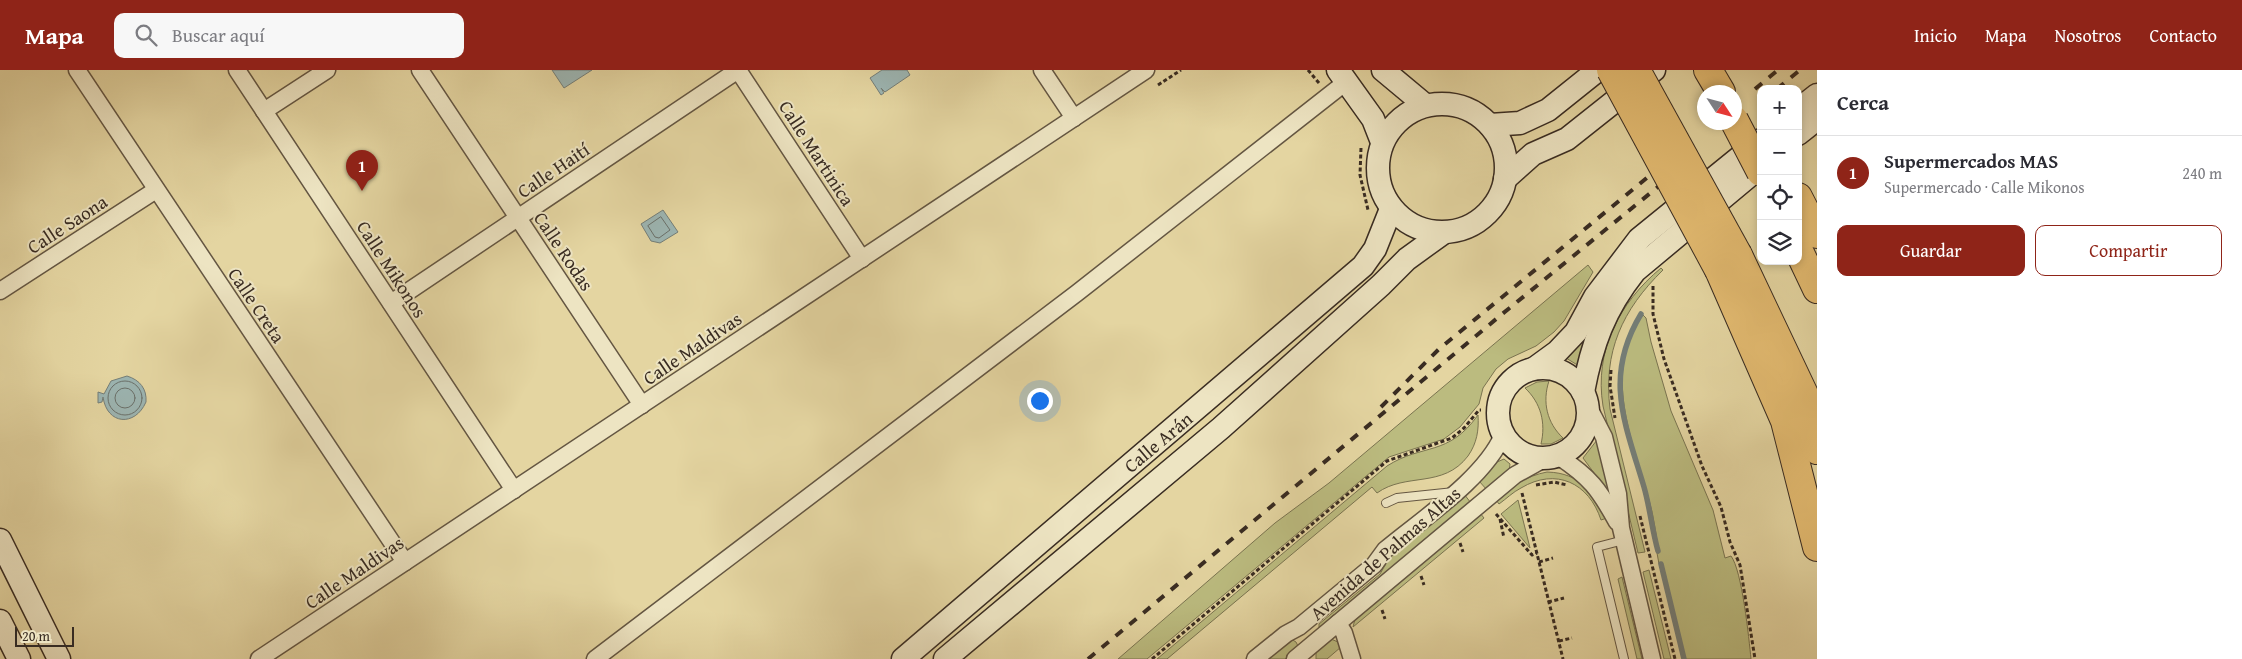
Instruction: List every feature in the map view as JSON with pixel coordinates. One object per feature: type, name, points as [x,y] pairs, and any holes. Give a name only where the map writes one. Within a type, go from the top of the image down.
[{"type":"highway","points":[[1611,70],[1729,262],[1785,421],[1817,547]]},
{"type":"highway","points":[[1624,70],[1817,422]]},
{"type":"highway","points":[[1636,70],[1817,450]]},
{"type":"highway","points":[[1708,70],[1717,85]]},
{"type":"highway","points":[[1742,122],[1757,142]]},
{"type":"highway","points":[[1739,130],[1757,164]]},
{"type":"highway","points":[[1802,202],[1817,234]]},
{"type":"highway","points":[[1802,258],[1817,290]]},
{"type":"street","name":"Calle Creta","points":[[76,70],[404,562]]},
{"type":"street","name":"Calle Mikonos","points":[[237,70],[514,490]]},
{"type":"street","points":[[264,111],[327,70]]},
{"type":"street","name":"Calle Rodas","points":[[420,70],[642,405]]},
{"type":"street","name":"Calle Haití","points":[[391,303],[738,70]]},
{"type":"street","name":"Calle Martinica","points":[[738,70],[862,259]]},
{"type":"street","points":[[1042,70],[1074,118]]},
{"type":"street","name":"Calle Maldivas","points":[[259,659],[1146,70]]},
{"type":"street","points":[[1383,70],[1425,105]]},
{"type":"street","points":[[1490,125],[1520,123],[1548,110],[1598,70]]},
{"type":"street","points":[[1505,179],[1533,154],[1567,139],[1654,70]]},
{"type":"street","points":[[595,659],[1077,293],[1342,76],[1373,119],[1382,142]]},
{"type":"street","points":[[1802,107],[1817,95]]},
{"type":"street","points":[[1449,103],[1472,110],[1490,125],[1501,141],[1506,160],[1505,179],[1494,206],[1471,225],[1443,233],[1414,226],[1391,209],[1380,188],[1377,165],[1382,142],[1399,119],[1425,105],[1449,103]]},
{"type":"street","points":[[1802,131],[1817,118]]},
{"type":"street","points":[[1757,143],[1639,239],[1596,297],[1576,332],[1557,352],[1535,368],[1515,377],[1502,393],[1497,414],[1503,435],[1512,446],[1525,455],[1551,457],[1568,451],[1582,436],[1588,416],[1585,399],[1595,338],[1618,292],[1634,271],[1757,169]]},
{"type":"street","name":"Calle Saona","points":[[0,291],[156,190]]},
{"type":"street","name":"Calle Arán","points":[[903,659],[1364,266],[1376,249],[1391,209]]},
{"type":"street","name":"Calle Arán","points":[[944,659],[1221,428],[1381,285],[1407,259],[1443,233]]},
{"type":"street","points":[[1535,368],[1546,368],[1568,375],[1585,399],[1604,437],[1618,494],[1622,534],[1652,659]]},
{"type":"street","name":"Avenida de Palmas Altas","points":[[1256,659],[1286,634],[1299,627],[1374,565],[1385,550],[1488,462],[1503,435]]},
{"type":"street","points":[[1551,457],[1592,482],[1601,493],[1622,534]]},
{"type":"street","name":"Avenida de Palmas Altas","points":[[1300,657],[1516,474],[1551,457]]},
{"type":"street","points":[[0,540],[59,659]]},
{"type":"street","points":[[0,621],[20,659]]},
{"type":"street","points":[[1338,623],[1344,633],[1352,659]]},
{"type":"street","points":[[1299,627],[1306,639],[1300,657]]},
{"type":"lane","points":[[1386,503],[1397,498],[1456,491]]},
{"type":"lane","points":[[1622,534],[1597,547],[1624,659]]},
{"type":"path","points":[[1649,290],[1657,281]]},
{"type":"path","points":[[1653,286],[1652,308],[1655,330],[1664,359],[1702,466],[1721,508],[1730,542],[1745,581],[1755,659]]},
{"type":"path","points":[[1612,365],[1610,386],[1616,420]]},
{"type":"path","points":[[1152,659],[1388,461],[1446,441],[1464,428],[1478,410],[1482,410]]},
{"type":"path","points":[[1531,487],[1554,482],[1570,487]]},
{"type":"path","points":[[1515,497],[1526,490]]},
{"type":"path","points":[[1522,493],[1563,659]]},
{"type":"path","points":[[1502,508],[1495,514],[1532,555],[1536,553]]},
{"type":"path","points":[[1638,512],[1674,659]]},
{"type":"path","points":[[1499,518],[1504,538]]},
{"type":"path","points":[[1454,548],[1467,537]]},
{"type":"path","points":[[1539,562],[1553,558]]},
{"type":"path","points":[[1415,581],[1428,570]]},
{"type":"path","points":[[1422,580],[1424,585]]},
{"type":"path","points":[[1548,602],[1564,598]]},
{"type":"path","points":[[1376,613],[1382,608]]},
{"type":"path","points":[[1383,613],[1384,619]]},
{"type":"path","points":[[1558,641],[1572,638]]},
{"type":"green space","points":[[1588,265],[1593,272],[1564,321],[1554,332],[1536,346],[1508,359],[1496,369],[1483,388],[1479,404],[1460,427],[1444,439],[1389,457],[1147,659],[1118,659],[1275,523],[1329,483]]},
{"type":"green space","points":[[1661,268],[1663,270],[1636,301],[1626,317],[1618,333],[1610,369],[1610,409],[1645,552],[1638,553],[1603,406],[1602,366],[1606,347],[1622,313],[1646,282]]},
{"type":"green space","points":[[1643,315],[1646,318],[1671,411],[1713,510],[1725,558],[1731,556],[1735,564],[1744,605],[1751,659],[1685,659],[1662,564],[1659,564],[1652,513],[1624,406],[1622,383],[1624,359],[1631,337]]},
{"type":"green space","points":[[1586,335],[1579,366],[1566,358]]},
{"type":"green space","points":[[1549,381],[1546,397],[1547,412],[1553,426],[1563,438],[1551,444],[1541,444],[1543,428],[1541,414],[1535,400],[1525,388],[1537,382]]},
{"type":"green space","points":[[1478,415],[1478,431],[1474,446],[1468,456],[1458,466],[1436,477],[1400,483],[1377,493],[1372,487],[1167,659],[1157,659],[1387,466],[1412,454],[1446,444],[1467,428]]},
{"type":"green space","points":[[1597,440],[1611,496],[1583,458]]},
{"type":"green space","points":[[1504,459],[1510,464],[1509,471],[1487,490],[1479,481],[1497,462]]},
{"type":"green space","points":[[1547,472],[1559,473],[1577,480],[1590,493],[1607,518],[1601,520],[1596,507],[1580,488],[1570,482],[1559,479],[1534,482],[1518,490],[1499,504],[1496,500],[1520,482]]},
{"type":"green space","points":[[1464,494],[1471,503],[1321,628],[1319,627],[1319,624],[1380,574],[1391,555]]},
{"type":"green space","points":[[1518,500],[1530,548],[1501,514]]},
{"type":"green space","points":[[1480,513],[1484,518],[1353,627],[1355,619]]},
{"type":"green space","points":[[1649,570],[1671,659],[1664,659],[1643,572]]},
{"type":"green space","points":[[1622,577],[1642,659],[1637,659],[1618,579]]},
{"type":"green space","points":[[1291,639],[1298,646],[1285,659],[1266,659]]},
{"type":"green space","points":[[1331,639],[1338,642],[1341,647],[1327,659],[1316,659],[1316,651]]},
{"type":"water","points":[[552,70],[592,70],[564,88]]},
{"type":"water","points":[[882,70],[907,70],[910,75],[885,92],[881,88],[884,93],[881,95],[870,78]]},
{"type":"water","points":[[663,210],[678,232],[660,243],[651,241],[641,224]]},
{"type":"water","points":[[127,376],[136,380],[142,386],[146,402],[135,416],[129,419],[122,419],[110,413],[103,397],[102,402],[98,403],[98,392],[104,394],[111,381]]},
{"type":"waterway","points":[[1641,314],[1629,337],[1623,359],[1620,380],[1621,400],[1630,442],[1646,495],[1658,551]]},
{"type":"waterway","points":[[1661,564],[1684,659]]},
{"type":"railway","points":[[1755,89],[1778,70]]},
{"type":"railway","points":[[1782,85],[1800,70]]},
{"type":"railway","points":[[1381,407],[1439,349],[1648,177]]},
{"type":"railway","points":[[1088,659],[1659,186]]},
{"type":"place","name":"Supermercados MAS","points":[[362,191]]}]
